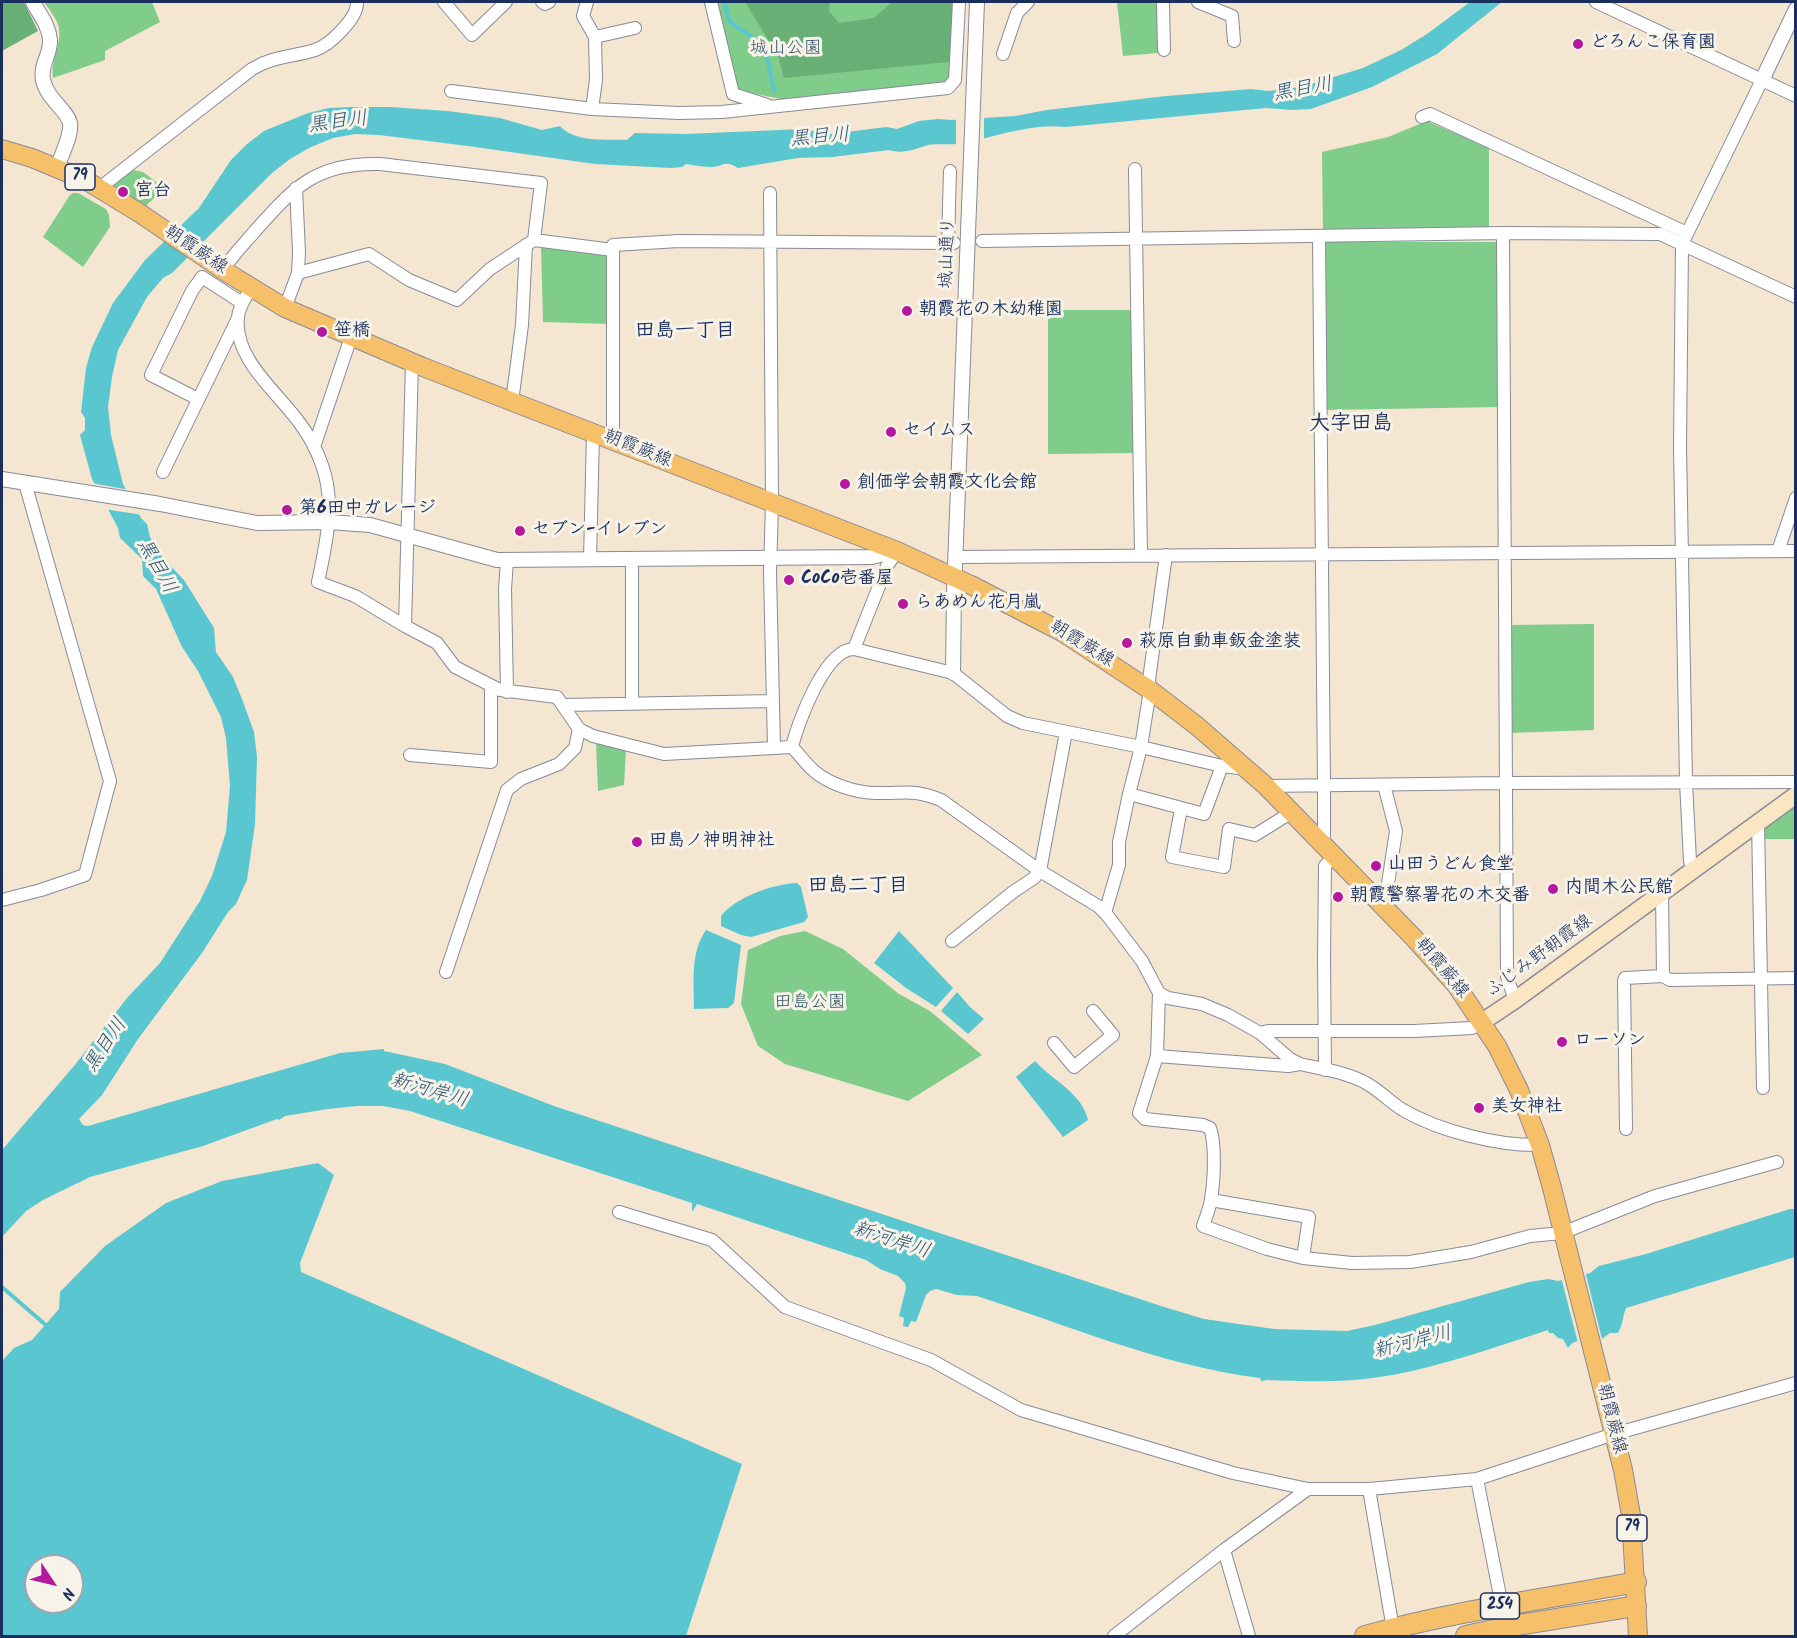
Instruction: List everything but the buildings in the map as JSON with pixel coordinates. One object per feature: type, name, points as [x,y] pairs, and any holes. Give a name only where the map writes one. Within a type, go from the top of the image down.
[{"type":"highway","name":"254","points":[[1365,1636],[1502,1606],[1636,1582]]},
{"type":"highway","name":"254","points":[[1466,1636],[1513,1631],[1636,1606]]},
{"type":"main road","name":"朝霞蕨線","points":[[2,149],[57,168],[101,189],[151,220],[218,267],[246,296],[285,308],[512,402],[897,551],[955,578],[1062,632],[1150,690],[1266,786],[1444,971],[1482,1022],[1519,1090],[1540,1145],[1552,1188],[1612,1427],[1629,1506],[1638,1636]]},
{"type":"main road","name":"ふじみ野朝霞線","points":[[1482,1022],[1796,795]]},
{"type":"street","points":[[33,2],[47,27],[50,42],[42,65],[43,81],[47,92],[68,118],[70,124],[57,168]]},
{"type":"street","points":[[101,189],[266,60],[318,50],[347,25],[357,8],[357,2]]},
{"type":"street","points":[[444,2],[472,35],[506,2]]},
{"type":"street","points":[[542,2],[545,4],[549,2]]},
{"type":"street","points":[[587,2],[583,16],[596,37],[596,80],[592,109]]},
{"type":"street","points":[[711,2],[733,94],[772,106]]},
{"type":"street","points":[[451,92],[592,109],[722,112],[948,88],[955,80],[959,2]]},
{"type":"street","name":"城山通り","points":[[953,673],[977,2]]},
{"type":"street","points":[[1003,54],[1017,13],[1028,2]]},
{"type":"street","points":[[1163,2],[1164,50]]},
{"type":"street","points":[[1198,2],[1232,16],[1234,41]]},
{"type":"street","points":[[1596,2],[1796,96]]},
{"type":"street","points":[[1693,869],[1690,861],[1686,782],[1680,447],[1684,238],[1796,9]]},
{"type":"street","points":[[596,37],[635,28]]},
{"type":"street","points":[[1422,117],[1430,114],[1684,238],[1796,297]]},
{"type":"street","points":[[218,267],[296,188],[333,169],[356,164],[380,164],[541,183],[530,243],[512,402]]},
{"type":"street","points":[[1135,169],[1141,554]]},
{"type":"street","points":[[613,441],[613,245],[680,242],[951,243],[950,171]]},
{"type":"street","points":[[285,308],[298,273],[296,188]]},
{"type":"street","points":[[770,193],[772,502],[770,558],[774,747]]},
{"type":"street","points":[[982,241],[1503,233],[1660,234],[1684,238]]},
{"type":"street","points":[[1503,233],[1507,977],[1515,1000]]},
{"type":"street","points":[[1319,237],[1324,835],[1328,850],[1325,866],[1325,1070]]},
{"type":"street","points":[[298,273],[369,254],[409,280],[457,300],[490,269],[530,243],[613,250]]},
{"type":"street","points":[[163,472],[238,318],[246,296],[202,278],[192,291],[151,375],[198,399]]},
{"type":"street","points":[[238,318],[242,344],[251,362],[273,393],[301,424],[314,447],[327,479],[329,522],[318,582],[356,596],[437,643],[455,667],[491,686],[507,692],[557,697],[579,729],[593,736],[664,754],[792,747],[815,772],[840,785],[875,793],[909,791],[923,793],[941,800],[1040,870],[1098,906],[1142,961],[1159,993],[1157,1056],[1139,1113],[1145,1119],[1203,1125],[1210,1128],[1213,1183],[1211,1200],[1203,1226],[1267,1249],[1303,1258],[1373,1264],[1410,1262],[1460,1254],[1530,1236],[1563,1238],[1655,1196],[1777,1162]]},
{"type":"street","points":[[314,447],[351,337]]},
{"type":"street","points":[[405,626],[412,362]]},
{"type":"street","points":[[590,560],[593,433]]},
{"type":"street","points":[[2,479],[160,504],[256,523],[329,522],[370,525],[487,559],[507,561],[872,557],[897,551]]},
{"type":"street","points":[[2,900],[42,890],[85,875],[110,781],[25,483]]},
{"type":"street","points":[[1778,551],[1796,498]]},
{"type":"street","points":[[956,557],[1796,550]]},
{"type":"street","points":[[854,649],[887,566],[897,551]]},
{"type":"street","points":[[1105,913],[1119,865],[1119,843],[1128,794],[1141,747],[1166,555]]},
{"type":"street","points":[[632,560],[632,704]]},
{"type":"street","points":[[507,561],[505,589],[507,692]]},
{"type":"street","points":[[792,747],[807,703],[822,677],[839,654],[846,649],[854,649],[953,673],[1007,716],[1023,723],[1222,766],[1247,769]]},
{"type":"street","points":[[410,755],[491,762],[491,686]]},
{"type":"street","points":[[564,705],[773,700]]},
{"type":"street","points":[[446,972],[507,790],[521,779],[559,764],[575,748],[579,729]]},
{"type":"street","points":[[952,941],[1026,884],[1040,870],[1066,732]]},
{"type":"street","points":[[1128,794],[1204,814],[1222,766]]},
{"type":"street","points":[[1266,786],[1796,782]]},
{"type":"street","points":[[1380,903],[1387,890],[1396,831],[1384,785]]},
{"type":"street","points":[[1181,809],[1172,857],[1224,867],[1229,829],[1255,835],[1284,817],[1289,811]]},
{"type":"street","points":[[1758,822],[1763,1088]]},
{"type":"street","points":[[1662,892],[1663,976]]},
{"type":"street","points":[[1626,1129],[1625,978],[1663,976],[1671,980],[1796,978]]},
{"type":"street","points":[[1159,993],[1168,998],[1202,1004],[1228,1016],[1260,1033],[1290,1059],[1367,1083],[1406,1112],[1447,1129],[1527,1145],[1540,1145]]},
{"type":"street","points":[[1054,1043],[1074,1067],[1113,1035],[1093,1011]]},
{"type":"street","points":[[1260,1033],[1414,1031],[1472,1028],[1482,1022]]},
{"type":"street","points":[[1157,1056],[1288,1066],[1300,1064]]},
{"type":"street","points":[[1211,1200],[1309,1217],[1303,1258]]},
{"type":"street","points":[[619,1212],[712,1240],[785,1307],[931,1360],[1021,1410],[1233,1473],[1308,1489],[1369,1490],[1477,1479],[1612,1427],[1796,1383]]},
{"type":"street","points":[[1477,1479],[1502,1606]]},
{"type":"street","points":[[1114,1636],[1224,1550],[1308,1489]]},
{"type":"street","points":[[1369,1490],[1393,1629]]},
{"type":"street","points":[[1224,1550],[1249,1636]]},
{"type":"green space","points":[[2,2],[24,2],[38,31],[2,51]]},
{"type":"green space","points":[[44,2],[152,2],[160,22],[105,51],[105,60],[53,78],[53,63],[59,29],[56,19]]},
{"type":"green space","name":"城山公園","points":[[716,2],[956,2],[952,79],[946,85],[785,100],[737,90]]},
{"type":"green space","points":[[745,2],[830,2],[829,11],[839,23],[874,18],[892,2],[954,2],[949,62],[784,78],[778,56]]},
{"type":"green space","points":[[1117,2],[1158,2],[1158,53],[1123,56]]},
{"type":"green space","points":[[1427,121],[1489,148],[1489,229],[1323,230],[1322,152],[1388,137]]},
{"type":"green space","points":[[129,169],[143,172],[164,188],[146,206],[111,184]]},
{"type":"green space","points":[[73,193],[78,193],[106,209],[109,215],[110,227],[83,267],[43,237]]},
{"type":"green space","points":[[1324,242],[1497,242],[1499,407],[1325,410]]},
{"type":"green space","points":[[541,246],[607,256],[609,324],[543,322]]},
{"type":"green space","points":[[1048,310],[1134,310],[1136,453],[1048,454]]},
{"type":"green space","points":[[1594,624],[1594,730],[1509,733],[1509,625]]},
{"type":"green space","points":[[596,743],[626,750],[624,785],[598,791]]},
{"type":"green space","points":[[1795,807],[1795,839],[1763,839],[1762,831]]},
{"type":"green space","name":"田島公園","points":[[805,931],[843,949],[899,994],[930,1011],[982,1055],[908,1101],[785,1064],[758,1046],[741,1004],[748,950],[780,936]]},
{"type":"water","points":[[1470,2],[1502,2],[1437,54],[1372,87],[1311,109],[1266,108],[1066,127],[1039,127],[957,144],[928,145],[907,151],[889,150],[832,157],[798,158],[738,168],[726,164],[711,167],[686,164],[682,167],[671,168],[595,164],[468,146],[355,134],[333,138],[311,147],[272,173],[172,273],[163,278],[147,297],[118,350],[108,407],[111,435],[123,484],[141,518],[147,524],[150,537],[163,558],[184,580],[214,628],[216,652],[233,677],[254,732],[257,757],[255,824],[247,880],[236,904],[228,912],[202,953],[138,1039],[102,1095],[79,1119],[83,1125],[88,1126],[340,1053],[384,1049],[384,1051],[445,1064],[554,1106],[1161,1306],[1204,1319],[1274,1329],[1347,1331],[1375,1325],[1529,1282],[1548,1279],[1558,1281],[1590,1273],[1599,1266],[1646,1254],[1790,1209],[1795,1209],[1795,1257],[1626,1308],[1618,1333],[1610,1333],[1599,1341],[1578,1341],[1568,1348],[1563,1339],[1549,1333],[1548,1330],[1462,1358],[1417,1370],[1373,1378],[1347,1381],[1261,1381],[1260,1378],[1152,1355],[977,1296],[957,1295],[936,1289],[926,1295],[916,1322],[911,1321],[908,1327],[903,1326],[904,1318],[899,1316],[906,1288],[905,1283],[898,1276],[866,1260],[697,1204],[692,1212],[692,1203],[410,1111],[383,1106],[357,1106],[285,1116],[203,1146],[90,1177],[26,1211],[2,1237],[2,1150],[74,1066],[127,998],[160,963],[200,901],[212,876],[226,832],[230,786],[226,738],[221,717],[198,671],[182,647],[156,589],[143,576],[142,559],[120,538],[118,528],[92,479],[80,435],[85,430],[85,418],[81,412],[86,368],[92,347],[113,303],[145,260],[199,208],[231,160],[247,144],[264,131],[308,113],[329,108],[390,107],[448,111],[500,118],[542,130],[560,126],[583,138],[627,140],[635,133],[685,134],[804,129],[831,134],[886,127],[897,129],[919,121],[938,119],[1015,116],[1166,96],[1251,89],[1269,91],[1301,87],[1363,68],[1401,50],[1427,34]]},
{"type":"water","points":[[797,883],[801,887],[808,917],[804,922],[751,937],[721,926],[721,916],[745,897],[777,886]]},
{"type":"water","points":[[706,930],[741,945],[734,1003],[728,1008],[694,1009],[695,958]]},
{"type":"water","points":[[899,931],[953,988],[936,1007],[906,988],[874,963]]},
{"type":"water","points":[[957,992],[984,1019],[968,1034],[941,1011]]},
{"type":"water","points":[[1035,1061],[1080,1102],[1085,1111],[1088,1120],[1063,1137],[1016,1077]]},
{"type":"water","points":[[318,1163],[334,1175],[300,1263],[301,1272],[742,1464],[686,1636],[2,1636],[2,1361],[14,1348],[32,1340],[59,1309],[60,1292],[105,1246],[166,1203],[222,1181]]},
{"type":"pier","points":[[984,116],[984,142],[956,147],[956,117]]},
{"type":"pier","points":[[91,483],[130,490],[143,515],[104,509]]},
{"type":"pier","points":[[1585,1271],[1603,1343],[1599,1344],[1578,1343],[1561,1277]]},
{"type":"waterway","points":[[724,2],[730,22],[762,47],[768,61],[774,91]]},
{"type":"waterway","points":[[2,1287],[48,1327]]},
{"type":"place","name":"どろんこ保育園","points":[[1578,44]]},
{"type":"place","name":"宮台","points":[[123,192]]},
{"type":"place","name":"朝霞花の木幼稚園","points":[[907,311]]},
{"type":"place","name":"笹橋","points":[[322,332]]},
{"type":"place","name":"セイムス","points":[[891,432]]},
{"type":"place","name":"創価学会朝霞文化会館","points":[[845,484]]},
{"type":"place","name":"第6田中ガレージ","points":[[287,510]]},
{"type":"place","name":"セブン-イレブン","points":[[520,531]]},
{"type":"place","name":"CoCo壱番屋","points":[[789,580]]},
{"type":"place","name":"らあめん花月嵐","points":[[903,604]]},
{"type":"place","name":"萩原自動車鈑金塗装","points":[[1127,643]]},
{"type":"place","name":"田島ノ神明神社","points":[[637,842]]},
{"type":"place","name":"山田うどん食堂","points":[[1376,866]]},
{"type":"place","name":"内間木公民館","points":[[1553,889]]},
{"type":"place","name":"朝霞警察署花の木交番","points":[[1338,897]]},
{"type":"place","name":"ローソン","points":[[1562,1042]]},
{"type":"place","name":"美女神社","points":[[1479,1108]]},
{"type":"district","name":"田島一丁目","points":[[685,333]]},
{"type":"district","name":"大字田島","points":[[1351,425]]},
{"type":"district","name":"田島二丁目","points":[[858,888]]},
{"type":"water label","name":"黒目川","points":[[1303,91]]},
{"type":"water label","name":"黒目川","points":[[338,124]]},
{"type":"water label","name":"黒目川","points":[[820,139]]},
{"type":"water label","name":"黒目川","points":[[155,567]]},
{"type":"water label","name":"黒目川","points":[[107,1046]]},
{"type":"water label","name":"新河岸川","points":[[429,1092]]},
{"type":"water label","name":"新河岸川","points":[[891,1242]]},
{"type":"water label","name":"新河岸川","points":[[1413,1344]]}]
